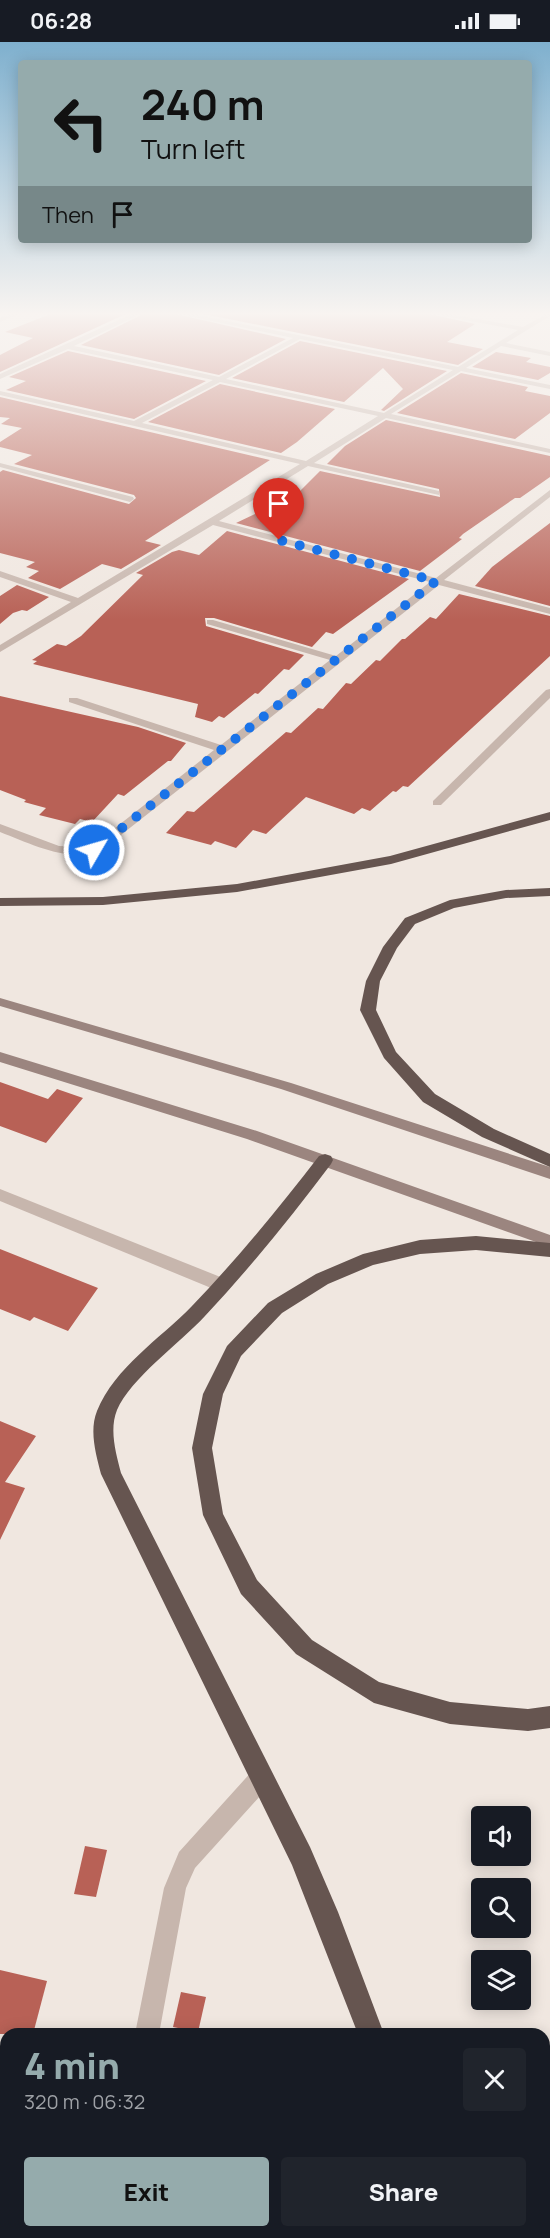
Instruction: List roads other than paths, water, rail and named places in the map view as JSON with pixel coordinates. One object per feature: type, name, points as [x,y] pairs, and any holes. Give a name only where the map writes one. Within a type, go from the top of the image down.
[{"type":"highway","points":[[0,902],[103,901],[237,888],[390,860],[550,816]]},
{"type":"highway","points":[[550,892],[506,894],[450,904],[410,921],[390,947],[373,981],[368,1010],[388,1054],[429,1098],[488,1133],[550,1161]]},
{"type":"highway","points":[[325,1160],[279,1222],[178,1332],[135,1368],[117,1390],[105,1414],[104,1443],[111,1474],[262,1777],[326,1912],[369,2028]]},
{"type":"highway","points":[[550,1250],[476,1243],[420,1247],[369,1259],[322,1279],[274,1308],[234,1351],[213,1394],[202,1448],[213,1515],[249,1587],[304,1647],[374,1692],[450,1713],[528,1720],[550,1717]]},
{"type":"main road","points":[[0,1002],[286,1086],[550,1173]]},
{"type":"main road","points":[[0,1057],[252,1135],[550,1241]]},
{"type":"street","points":[[98,414],[436,493]]},
{"type":"street","points":[[137,423],[153,414]]},
{"type":"street","points":[[0,649],[386,414]]},
{"type":"street","points":[[389,414],[550,451]]},
{"type":"street","points":[[0,465],[130,498]]},
{"type":"street","points":[[0,828],[66,852],[81,853],[94,850],[550,492]]},
{"type":"street","points":[[212,522],[550,611]]},
{"type":"street","points":[[0,574],[79,602]]},
{"type":"street","points":[[210,622],[338,659]]},
{"type":"street","points":[[437,803],[550,692]]},
{"type":"street","points":[[73,700],[224,750]]},
{"type":"street","points":[[0,1195],[222,1285]]},
{"type":"street","points":[[148,2028],[175,1888],[187,1860],[262,1777]]}]
